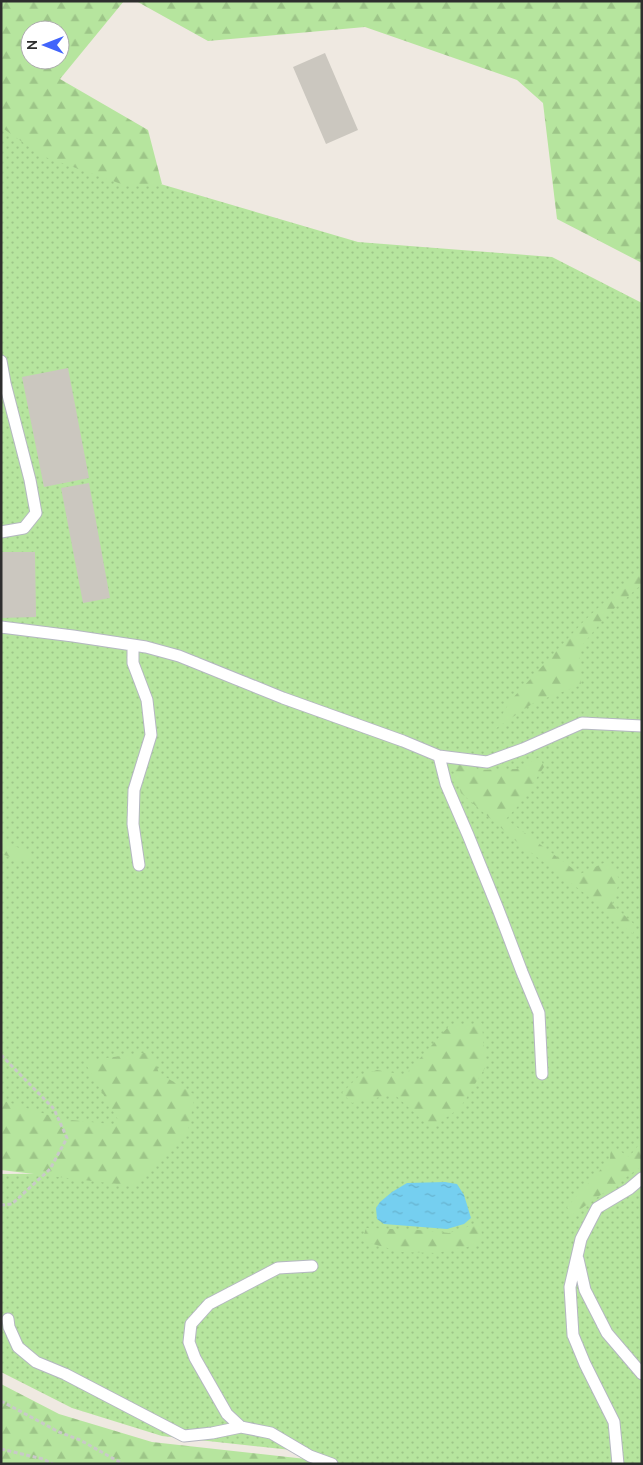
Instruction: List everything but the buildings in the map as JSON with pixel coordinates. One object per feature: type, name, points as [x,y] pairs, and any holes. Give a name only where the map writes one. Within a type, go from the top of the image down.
[{"type":"lane","points":[[1,362],[3,386],[30,480],[36,512],[24,528],[1,532]]},
{"type":"lane","points":[[1,627],[146,647],[179,656],[282,698],[403,741],[439,756],[487,762],[523,749],[582,723],[642,726]]},
{"type":"lane","points":[[133,645],[133,663],[147,700],[151,735],[134,790],[133,824],[139,865]]},
{"type":"lane","points":[[439,756],[446,784],[539,1013],[542,1074]]},
{"type":"lane","points":[[618,1464],[614,1422],[585,1364],[573,1335],[570,1287],[581,1240],[597,1208],[629,1189],[642,1178]]},
{"type":"lane","points":[[577,1254],[585,1290],[607,1333],[642,1374]]},
{"type":"lane","points":[[241,1427],[227,1414],[195,1358],[189,1342],[191,1324],[209,1304],[269,1272],[278,1268],[312,1266]]},
{"type":"lane","points":[[8,1319],[9,1327],[18,1347],[36,1362],[65,1374],[184,1436],[241,1427],[271,1433],[310,1456],[332,1464]]},
{"type":"path","points":[[1,1055],[54,1109],[67,1138],[50,1169],[12,1204],[1,1205]]},
{"type":"path","points":[[1,1402],[59,1432],[80,1440],[122,1464]]},
{"type":"path","points":[[1,1449],[44,1459],[54,1464]]},
{"type":"green space","points":[[1,1],[124,1],[70,67],[70,20],[20,20],[20,70],[67,70],[60,79],[148,130],[162,184],[127,186],[42,156],[1,127]]},
{"type":"green space","points":[[136,1],[642,1],[642,263],[557,219],[543,103],[517,80],[365,27],[208,41]]},
{"type":"green space","points":[[1,120],[113,170],[358,242],[552,257],[642,303],[642,1464],[341,1464],[310,1452],[162,1436],[72,1408],[1,1372],[1,1174],[130,1173],[121,1133],[1,1111]]},
{"type":"green space","points":[[642,567],[642,584],[607,615],[579,649],[581,685],[535,702],[492,731],[511,700],[584,621]]},
{"type":"green space","points":[[475,747],[463,757],[478,770],[517,769],[540,757],[544,767],[518,806],[506,819],[580,874],[608,861],[620,880],[612,904],[635,925],[633,934],[588,896],[516,841],[461,793],[448,755]]},
{"type":"green space","points":[[1,839],[29,853],[29,863],[1,854]]},
{"type":"green space","points":[[482,1023],[485,1068],[460,1108],[431,1128],[394,1094],[352,1103],[342,1093],[359,1076],[377,1070],[405,1075],[449,1026]]},
{"type":"green space","points":[[151,1052],[159,1073],[195,1095],[188,1131],[133,1186],[1,1170],[1,1100],[61,1119],[121,1125],[84,1061]]},
{"type":"green space","points":[[642,1141],[642,1166],[572,1215],[567,1207],[610,1159],[611,1145],[629,1157]]},
{"type":"green space","points":[[473,1225],[481,1225],[482,1240],[467,1247],[436,1253],[402,1252],[362,1241],[366,1228],[449,1233]]},
{"type":"green space","points":[[1,1384],[59,1414],[152,1442],[306,1459],[317,1464],[1,1464]]},
{"type":"water","points":[[445,1182],[457,1184],[464,1195],[471,1218],[464,1224],[447,1229],[384,1224],[377,1219],[376,1208],[380,1202],[407,1183]]}]
